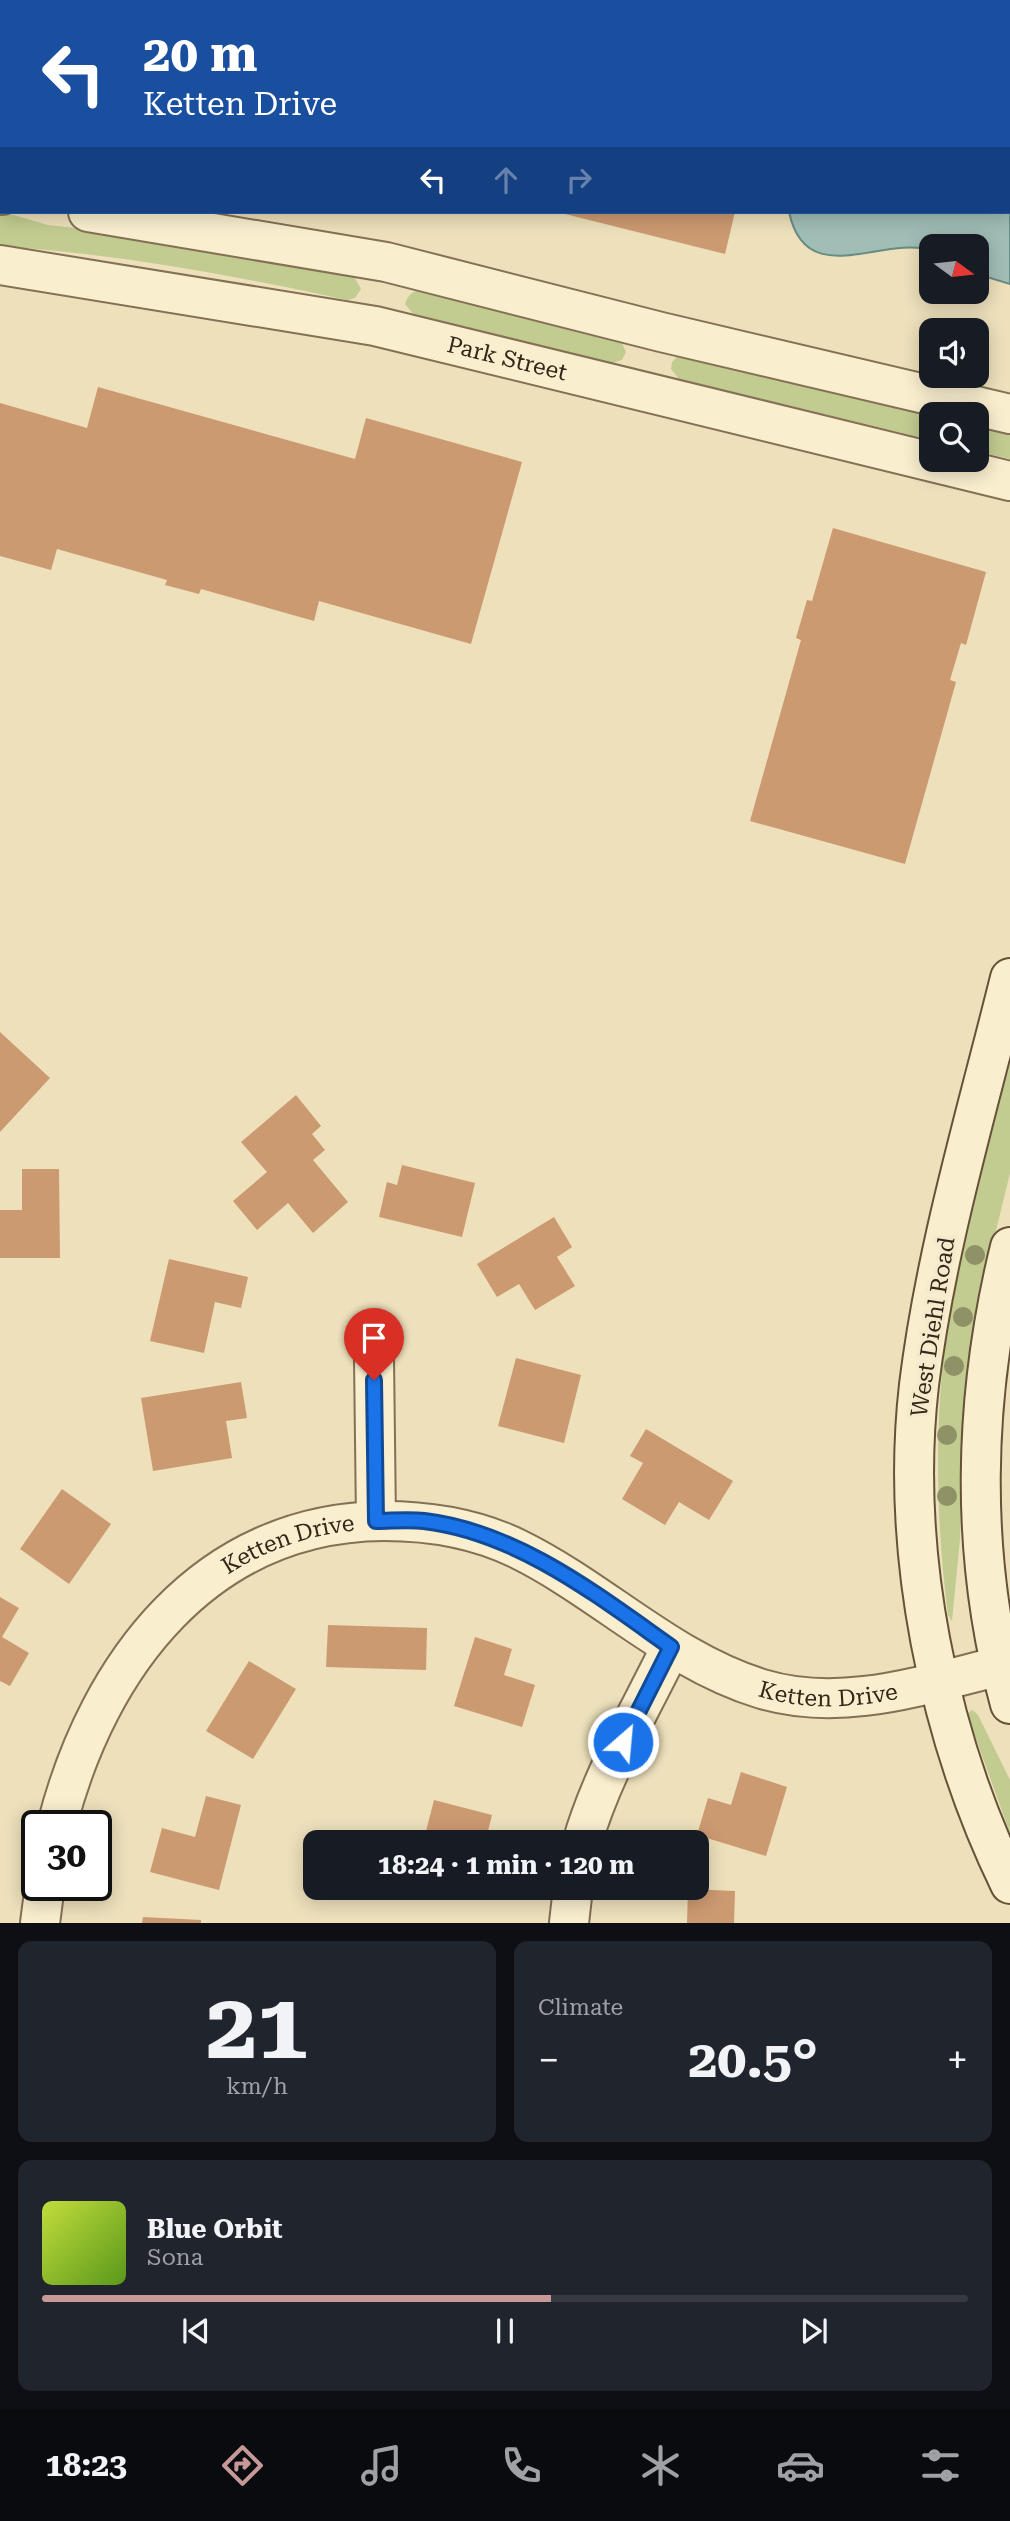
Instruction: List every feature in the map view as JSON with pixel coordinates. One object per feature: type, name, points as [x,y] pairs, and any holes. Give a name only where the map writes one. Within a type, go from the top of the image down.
[{"type":"street","points":[[100,214],[386,262],[661,332],[1010,414]]},
{"type":"street","name":"Park Street","points":[[0,265],[375,326],[1010,481]]},
{"type":"street","name":"West Diehl Road","points":[[1010,978],[934,1287],[919,1386],[916,1458],[920,1566],[939,1681],[964,1769],[990,1844],[1010,1884]]},
{"type":"street","points":[[1010,1247],[990,1336],[980,1430],[982,1544],[1000,1666],[1010,1704]]},
{"type":"street","points":[[374,1358],[376,1521]]},
{"type":"street","name":"Ketten Drive","points":[[61,1810],[71,1777],[114,1687],[155,1628],[182,1598],[233,1561],[271,1541],[338,1522],[423,1521],[453,1526],[517,1549],[552,1568],[703,1667],[762,1689],[833,1700],[865,1698],[1000,1666]]},
{"type":"street","points":[[587,1830],[608,1773],[671,1647]]},
{"type":"street","points":[[569,1923],[572,1900]]},
{"type":"street","points":[[40,1923],[43,1901]]},
{"type":"green space","points":[[0,214],[10,214],[48,225],[129,234],[353,275],[361,289],[355,298],[347,300],[175,267],[88,254],[0,246]]},
{"type":"green space","points":[[422,290],[620,339],[626,352],[622,360],[612,363],[414,315],[405,304],[411,294]]},
{"type":"green space","points":[[679,355],[919,412],[919,437],[679,379],[671,369],[672,362]]},
{"type":"green space","points":[[989,428],[1010,433],[1010,459],[989,454]]},
{"type":"green space","points":[[1010,1055],[1010,1173],[978,1305],[964,1423],[960,1539],[952,1621],[948,1615],[939,1502],[939,1426],[944,1351],[961,1248]]},
{"type":"green space","points":[[972,1710],[978,1715],[1010,1780],[1010,1833],[970,1722],[968,1713]]},
{"type":"water","points":[[790,214],[1010,214],[1010,284],[989,278],[989,234],[919,234],[919,249],[890,249],[847,255],[828,255],[811,249],[798,236]]},
{"type":"building","points":[[565,214],[735,214],[725,254]]},
{"type":"building","points":[[98,387],[355,459],[366,418],[522,462],[471,644],[319,601],[314,621],[201,589],[199,594],[165,585],[167,580],[57,549],[51,570],[0,556],[0,403],[87,428]]},
{"type":"building","points":[[833,528],[986,572],[966,645],[961,643],[950,680],[956,682],[905,864],[750,821],[801,640],[796,638],[807,600],[812,601]]},
{"type":"building","points":[[0,1032],[50,1078],[0,1132]]},
{"type":"building","points":[[296,1095],[321,1126],[312,1134],[325,1150],[313,1160],[348,1202],[313,1233],[288,1203],[257,1230],[233,1201],[267,1172],[241,1142]]},
{"type":"building","points":[[402,1165],[475,1183],[462,1237],[379,1217],[387,1182],[397,1185]]},
{"type":"building","points":[[22,1169],[59,1169],[60,1258],[0,1258],[0,1210],[22,1210]]},
{"type":"building","points":[[554,1217],[572,1247],[557,1257],[575,1286],[535,1310],[519,1284],[497,1297],[477,1264]]},
{"type":"building","points":[[169,1259],[248,1277],[241,1308],[215,1302],[204,1353],[150,1341]]},
{"type":"building","points":[[516,1358],[581,1375],[564,1443],[498,1426]]},
{"type":"building","points":[[241,1382],[247,1418],[226,1421],[232,1458],[153,1471],[141,1398]]},
{"type":"building","points":[[646,1429],[733,1481],[709,1520],[679,1502],[665,1525],[622,1499],[643,1463],[630,1456]]},
{"type":"building","points":[[62,1489],[111,1524],[69,1584],[20,1549]]},
{"type":"building","points":[[0,1597],[19,1608],[2,1637],[29,1653],[10,1686],[0,1681]]},
{"type":"building","points":[[328,1625],[427,1628],[426,1670],[326,1667]]},
{"type":"building","points":[[475,1637],[512,1649],[504,1675],[535,1685],[522,1727],[454,1706]]},
{"type":"building","points":[[249,1661],[296,1689],[253,1759],[206,1731]]},
{"type":"building","points":[[741,1772],[787,1787],[766,1856],[709,1839],[709,1830],[698,1830],[708,1798],[731,1805]]},
{"type":"building","points":[[206,1796],[241,1805],[219,1890],[150,1872],[162,1828],[195,1837]]},
{"type":"building","points":[[434,1800],[492,1815],[488,1830],[426,1830]]},
{"type":"building","points":[[709,1890],[735,1891],[734,1923],[687,1923],[688,1900],[709,1900]]},
{"type":"building","points":[[143,1917],[201,1920],[201,1923],[142,1923]]},
{"type":"route","points":[[374,1380],[376,1521],[423,1521],[453,1526],[517,1549],[552,1568],[671,1647],[623,1742]]}]
